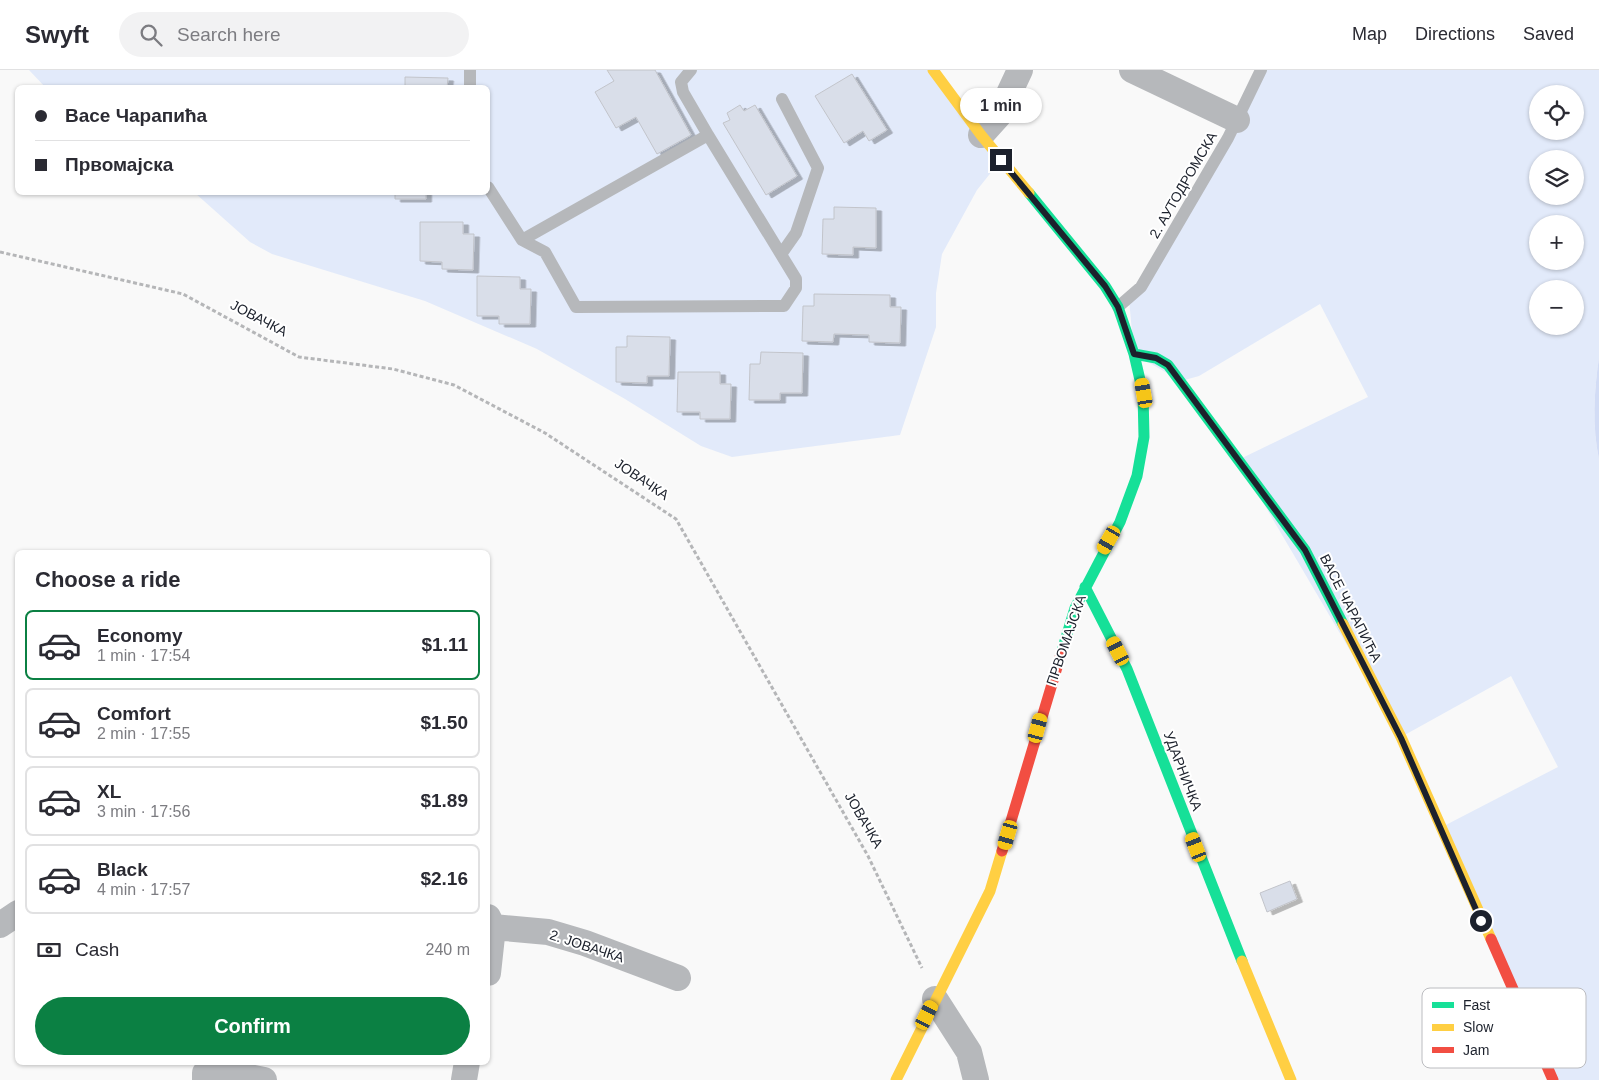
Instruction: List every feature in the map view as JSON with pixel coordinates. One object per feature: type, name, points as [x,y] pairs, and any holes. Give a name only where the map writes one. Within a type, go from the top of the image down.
[{"type":"street","name":"ПРВОМАЈСКА","points":[[933,70],[981,135],[1105,286],[1118,307],[1142,382],[1145,413],[1141,458],[1120,522],[1075,608],[990,891],[935,999]]},
{"type":"street","points":[[981,135],[998,115],[1020,70]]},
{"type":"street","points":[[1132,70],[1237,120]]},
{"type":"street","name":"ВАСЕ ЧАРАПИЋА","points":[[1134,354],[1156,358],[1168,365],[1305,550],[1401,738],[1511,988]]},
{"type":"street","name":"УДАРНИЧКА","points":[[1085,587],[1127,669],[1196,847],[1291,1080]]},
{"type":"street","points":[[0,925],[15,915]]},
{"type":"street","name":"2. ЈОВАЧКА","points":[[490,922],[548,932],[678,978]]},
{"type":"street","points":[[896,1080],[935,999]]},
{"type":"street","points":[[935,999],[969,1052],[976,1080]]},
{"type":"street","points":[[464,1080],[466,1065]]},
{"type":"street","name":"ВАСЕ ЧАРАПИЋА","points":[[1548,1068],[1553,1080]]},
{"type":"street","points":[[205,1080],[205,1073],[225,1072],[264,1080]]},
{"type":"lane","points":[[470,70],[470,85]]},
{"type":"lane","points":[[490,190],[522,240],[545,252],[576,307],[784,306],[796,288],[796,279],[683,92],[682,82],[691,70]]},
{"type":"lane","name":"2. АУТОДРОМСКА","points":[[1118,307],[1141,287],[1237,120],[1261,70]]},
{"type":"lane","points":[[782,99],[818,168],[796,233],[782,253]]},
{"type":"lane","points":[[522,240],[708,135]]},
{"type":"path","name":"ЈОВАЧКА","points":[[0,252],[183,294],[299,357],[393,369],[454,384],[545,433],[676,519],[868,856],[917,954],[935,999]]},
{"type":"shaded area","points":[[29,70],[933,70],[1001,160],[977,190],[942,254],[936,293],[936,327],[900,435],[732,457],[701,446],[625,399],[537,349],[425,301],[272,254],[250,242],[197,195],[490,195],[490,85],[43,85]]},
{"type":"shaded area","points":[[1261,70],[1599,70],[1599,358],[1596,383],[1595,435],[1599,459],[1599,1080],[1553,1080],[1548,1068],[1586,1068],[1586,988],[1512,988],[1440,828],[1558,767],[1511,676],[1401,737],[1238,460],[1368,397],[1320,304],[1199,376],[1181,381],[1134,354],[1129,299]]},
{"type":"shaded area","points":[[1599,358],[1599,459],[1595,435],[1595,409]]},
{"type":"building","points":[[607,70],[655,70],[691,135],[657,154],[636,117],[616,128],[595,92],[614,81]]},
{"type":"building","points":[[852,74],[887,130],[869,141],[863,131],[844,143],[815,96]]},
{"type":"building","points":[[405,77],[448,78],[447,85],[405,85]]},
{"type":"building","points":[[740,105],[744,111],[755,105],[797,176],[766,195],[723,123],[730,120],[727,113]]},
{"type":"building","points":[[395,195],[426,195],[426,199],[395,199]]},
{"type":"building","points":[[834,207],[876,208],[876,248],[853,247],[853,255],[822,254],[823,219],[834,219]]},
{"type":"building","points":[[420,222],[463,222],[463,234],[474,234],[473,270],[442,269],[442,262],[420,261]]},
{"type":"building","points":[[477,276],[520,277],[520,289],[531,289],[530,324],[499,324],[499,316],[477,316]]},
{"type":"building","points":[[814,294],[890,295],[890,307],[901,307],[900,343],[869,342],[869,335],[834,334],[833,342],[802,341],[803,306],[814,306]]},
{"type":"building","points":[[627,336],[670,337],[669,376],[647,376],[647,383],[616,382],[616,347],[627,347]]},
{"type":"building","points":[[761,352],[803,353],[802,393],[780,393],[780,400],[749,400],[750,364],[760,364]]},
{"type":"building","points":[[678,372],[720,372],[720,384],[731,384],[730,419],[700,419],[700,412],[677,412]]},
{"type":"building","points":[[1290,881],[1297,899],[1267,912],[1260,893]]},
{"type":"traffic: fast","points":[[1029,193],[1105,286],[1118,307],[1134,354],[1143,393],[1144,437],[1137,476],[1120,522],[1075,608],[1061,654]]},
{"type":"traffic: fast","points":[[1134,354],[1156,358],[1168,365],[1305,550],[1343,624]]},
{"type":"traffic: fast","points":[[1085,587],[1127,669],[1242,961]]},
{"type":"traffic: slow","points":[[933,70],[981,135],[1029,193]]},
{"type":"traffic: slow","points":[[1343,624],[1401,737],[1491,939]]},
{"type":"traffic: slow","points":[[896,1080],[990,891],[1002,851]]},
{"type":"traffic: slow","points":[[1242,961],[1291,1080]]},
{"type":"traffic: jam","points":[[1002,851],[1061,654]]},
{"type":"traffic: jam","points":[[1491,939],[1513,988]]},
{"type":"traffic: jam","points":[[1548,1068],[1553,1080]]},
{"type":"route","points":[[1001,160],[1105,286],[1118,307],[1134,354],[1156,358],[1168,365],[1305,550],[1401,738],[1481,921]]}]
